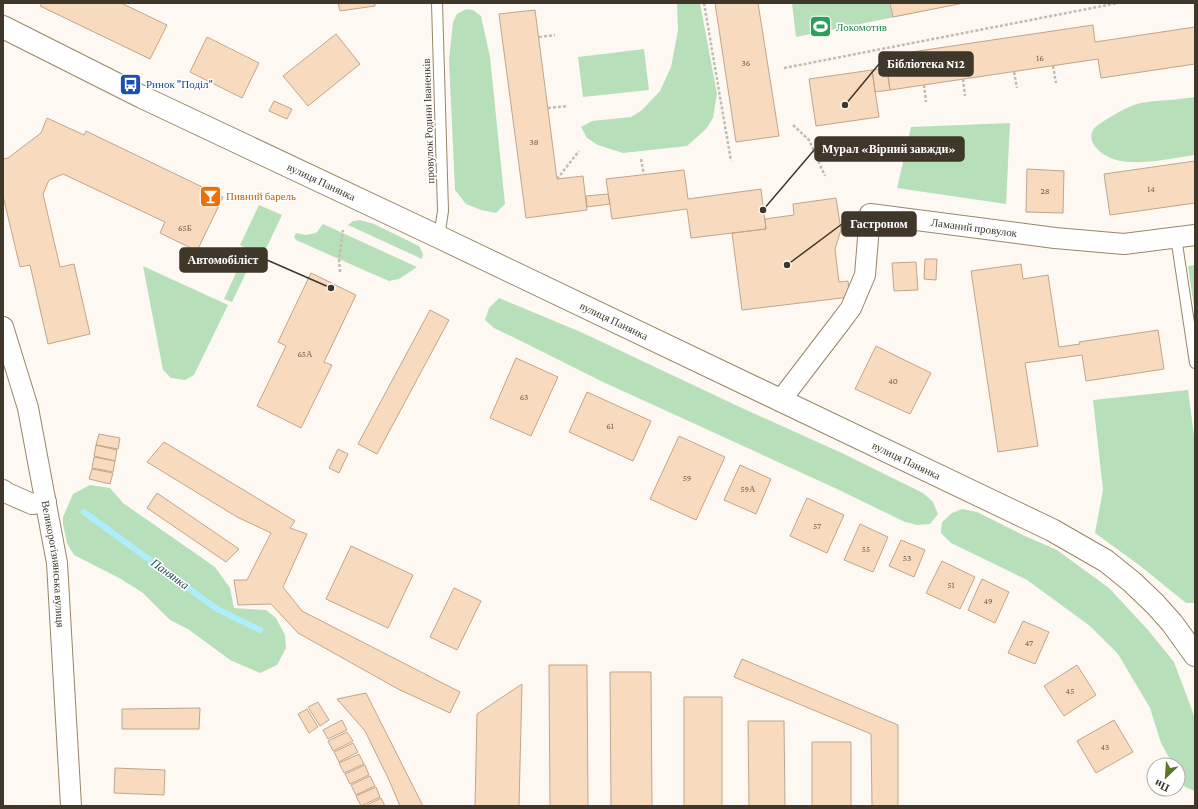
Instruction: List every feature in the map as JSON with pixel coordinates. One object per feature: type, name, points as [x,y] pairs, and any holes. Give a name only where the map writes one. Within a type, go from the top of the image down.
[{"type":"main road","name":"вулиця Панянка","points":[[3,28],[142,97],[1052,530],[1106,561],[1132,582],[1172,623],[1195,654]]},
{"type":"street","name":"Ламаний провулок","points":[[780,401],[851,308],[865,275],[870,214],[1055,238],[1124,244],[1185,236]]},
{"type":"street","name":"Великорогізнянська вулиця","points":[[3,327],[28,408],[57,563],[71,806]]},
{"type":"street","points":[[3,490],[32,504],[46,502]]},
{"type":"lane","name":"провулок Родини Іваненків","points":[[437,3],[443,211],[439,237]]},
{"type":"lane","points":[[1185,236],[1195,363]]},
{"type":"path","points":[[704,3],[731,161]]},
{"type":"path","points":[[784,68],[1118,3]]},
{"type":"path","points":[[539,37],[556,34]]},
{"type":"path","points":[[1053,66],[1056,83]]},
{"type":"path","points":[[1014,72],[1017,88]]},
{"type":"path","points":[[962,79],[965,96]]},
{"type":"path","points":[[924,85],[926,102]]},
{"type":"path","points":[[548,108],[568,106]]},
{"type":"path","points":[[793,125],[809,140],[825,176]]},
{"type":"path","points":[[557,179],[579,151]]},
{"type":"path","points":[[641,159],[644,175]]},
{"type":"path","points":[[340,272],[339,259],[343,230]]},
{"type":"green space","points":[[677,3],[700,3],[717,94],[713,118],[706,129],[687,146],[623,153],[598,145],[587,138],[581,127],[592,121],[631,117],[642,110],[660,91],[671,67],[678,30]]},
{"type":"green space","name":"Локомотив","points":[[792,3],[964,3],[796,37]]},
{"type":"green space","points":[[466,9],[473,10],[481,16],[490,57],[505,204],[496,213],[481,210],[466,204],[455,190],[449,60],[453,22],[457,14]]},
{"type":"green space","points":[[644,49],[649,90],[583,97],[578,57]]},
{"type":"green space","points":[[1195,97],[1195,155],[1143,162],[1122,161],[1104,155],[1093,144],[1091,135],[1095,127],[1106,119],[1133,105],[1144,102]]},
{"type":"green space","points":[[1010,123],[1006,204],[897,188],[911,127]]},
{"type":"green space","points":[[259,205],[282,215],[264,253],[254,256],[232,302],[224,299],[247,249],[240,245]]},
{"type":"green space","points":[[360,220],[374,224],[419,246],[423,254],[422,259],[348,225],[353,221]]},
{"type":"green space","points":[[323,224],[417,267],[399,279],[389,281],[296,240],[294,237],[296,233],[306,235],[316,233]]},
{"type":"green space","points":[[1195,265],[1195,314],[1188,266]]},
{"type":"green space","points":[[143,266],[228,305],[194,375],[185,380],[171,378],[163,370]]},
{"type":"green space","points":[[499,298],[583,333],[744,409],[844,454],[923,493],[933,502],[938,514],[930,524],[917,525],[905,522],[837,489],[603,382],[494,328],[485,320],[489,308]]},
{"type":"green space","points":[[1188,390],[1195,443],[1195,603],[1186,603],[1139,565],[1095,533],[1103,490],[1093,400]]},
{"type":"green space","points":[[90,485],[110,488],[123,503],[215,567],[230,588],[234,608],[266,610],[276,618],[285,635],[286,648],[277,665],[260,673],[230,660],[188,629],[170,620],[143,593],[121,579],[74,555],[67,543],[63,517],[73,494]]},
{"type":"green space","points":[[962,509],[977,512],[1057,550],[1109,588],[1148,630],[1174,662],[1195,718],[1195,791],[1186,787],[1186,757],[1169,757],[1161,743],[1150,708],[1118,654],[1090,626],[1027,580],[951,543],[941,533],[942,522],[952,513]]},
{"type":"building","points":[[42,3],[121,3],[167,25],[150,59],[40,6]]},
{"type":"building","points":[[338,3],[375,3],[375,6],[340,11]]},
{"type":"building","points":[[715,3],[758,3],[779,136],[736,142]]},
{"type":"building","points":[[890,3],[964,3],[893,17]]},
{"type":"building","points":[[535,10],[557,179],[583,176],[587,210],[526,218],[499,14]]},
{"type":"building","points":[[1093,25],[1095,42],[1195,27],[1195,64],[1101,78],[1098,59],[890,90],[885,56]]},
{"type":"building","points":[[336,34],[360,64],[308,106],[283,76]]},
{"type":"building","points":[[207,37],[259,63],[242,98],[190,72]]},
{"type":"building","points":[[887,68],[890,90],[875,92],[872,70]]},
{"type":"building","points":[[872,70],[879,117],[816,126],[809,79]]},
{"type":"building","points":[[274,101],[292,109],[287,119],[269,111]]},
{"type":"building","points":[[47,118],[84,135],[86,131],[223,197],[197,251],[160,233],[165,222],[63,174],[49,180],[43,194],[60,267],[74,264],[90,334],[48,344],[30,265],[20,267],[3,196],[3,159],[8,158],[41,133]]},
{"type":"building","points":[[1195,161],[1195,203],[1110,215],[1104,174]]},
{"type":"building","points":[[1027,169],[1064,171],[1063,213],[1026,212]]},
{"type":"building","points":[[684,170],[688,199],[761,189],[766,229],[691,238],[687,209],[612,219],[606,179]]},
{"type":"building","points":[[608,194],[610,204],[587,207],[586,196]]},
{"type":"building","points":[[836,198],[841,230],[835,249],[839,282],[848,281],[850,297],[742,310],[732,233],[766,229],[765,219],[794,215],[793,204]]},
{"type":"building","points":[[925,259],[937,259],[936,280],[924,279]]},
{"type":"building","points":[[916,262],[918,290],[894,291],[892,263]]},
{"type":"building","points":[[1021,264],[1023,279],[1048,275],[1059,347],[1080,344],[1079,342],[1158,330],[1164,369],[1086,381],[1082,355],[1025,363],[1038,446],[998,452],[971,271]]},
{"type":"building","points":[[311,273],[356,295],[324,362],[332,365],[301,428],[257,406],[286,346],[278,342]]},
{"type":"building","points":[[430,310],[449,320],[377,454],[358,444]]},
{"type":"building","points":[[876,346],[931,373],[910,414],[855,389]]},
{"type":"building","points":[[516,358],[558,377],[531,436],[490,418]]},
{"type":"building","points":[[587,392],[651,421],[633,461],[569,432]]},
{"type":"building","points":[[99,434],[120,438],[118,449],[96,445]]},
{"type":"building","points":[[679,436],[725,457],[696,520],[650,499]]},
{"type":"building","points":[[164,442],[295,521],[290,528],[307,534],[283,587],[302,611],[460,692],[450,713],[398,689],[298,633],[271,604],[238,605],[234,580],[247,580],[271,533],[237,517],[147,462]]},
{"type":"building","points":[[96,445],[117,450],[115,461],[94,456]]},
{"type":"building","points":[[338,449],[348,454],[339,473],[329,468]]},
{"type":"building","points":[[94,457],[115,461],[113,472],[92,468]]},
{"type":"building","points":[[740,465],[771,479],[756,514],[724,500]]},
{"type":"building","points":[[92,469],[113,473],[110,484],[89,479]]},
{"type":"building","points":[[157,493],[239,549],[226,562],[147,508]]},
{"type":"building","points":[[807,498],[844,515],[827,553],[790,536]]},
{"type":"building","points":[[860,524],[888,537],[873,572],[844,560]]},
{"type":"building","points":[[901,540],[925,550],[914,577],[889,566]]},
{"type":"building","points":[[351,546],[413,575],[388,628],[326,599]]},
{"type":"building","points":[[942,561],[975,577],[960,609],[926,593]]},
{"type":"building","points":[[982,579],[1009,592],[995,623],[968,610]]},
{"type":"building","points":[[454,588],[481,601],[457,650],[430,637]]},
{"type":"building","points":[[1023,621],[1049,632],[1035,664],[1008,653]]},
{"type":"building","points":[[742,659],[898,725],[898,806],[872,806],[871,734],[734,677]]},
{"type":"building","points":[[549,665],[587,665],[588,806],[550,806]]},
{"type":"building","points":[[1077,665],[1096,695],[1064,716],[1044,686]]},
{"type":"building","points":[[610,672],[651,672],[652,806],[611,806]]},
{"type":"building","points":[[522,684],[519,806],[475,806],[477,714]]},
{"type":"building","points":[[366,693],[423,806],[400,806],[365,731],[337,699]]},
{"type":"building","points":[[684,697],[722,697],[722,806],[684,806]]},
{"type":"building","points":[[318,702],[329,720],[320,726],[308,707]]},
{"type":"building","points":[[200,708],[199,729],[122,729],[122,709]]},
{"type":"building","points":[[307,709],[318,727],[309,733],[298,714]]},
{"type":"building","points":[[342,720],[347,730],[328,739],[323,730]]},
{"type":"building","points":[[1114,720],[1133,752],[1096,773],[1077,741]]},
{"type":"building","points":[[748,721],[784,721],[785,806],[749,806]]},
{"type":"building","points":[[347,732],[353,741],[333,751],[328,741]]},
{"type":"building","points":[[812,742],[851,742],[851,806],[812,806]]},
{"type":"building","points":[[353,743],[358,752],[339,762],[334,752]]},
{"type":"building","points":[[359,754],[364,764],[344,773],[339,763]]},
{"type":"building","points":[[365,765],[369,775],[350,784],[345,774]]},
{"type":"building","points":[[115,768],[165,770],[164,795],[114,793]]},
{"type":"building","points":[[370,776],[375,786],[356,795],[351,785]]},
{"type":"building","points":[[376,787],[380,797],[361,806],[356,796]]},
{"type":"building","points":[[381,798],[385,806],[365,806]]},
{"type":"waterway","name":"Панянка","points":[[84,512],[217,609],[260,630]]},
{"type":"place","name":"Локомотив","points":[[820,27]]},
{"type":"place","name":"Ринок \"Поділ\"","points":[[130,84]]},
{"type":"place","name":"Бібліотека N12","points":[[845,105]]},
{"type":"place","name":"Пивний барель","points":[[210,196]]},
{"type":"place","name":"Мурал «Вірний завжди»","points":[[763,210]]},
{"type":"place","name":"Гастроном","points":[[787,265]]},
{"type":"place","name":"Автомобіліст","points":[[331,288]]}]
